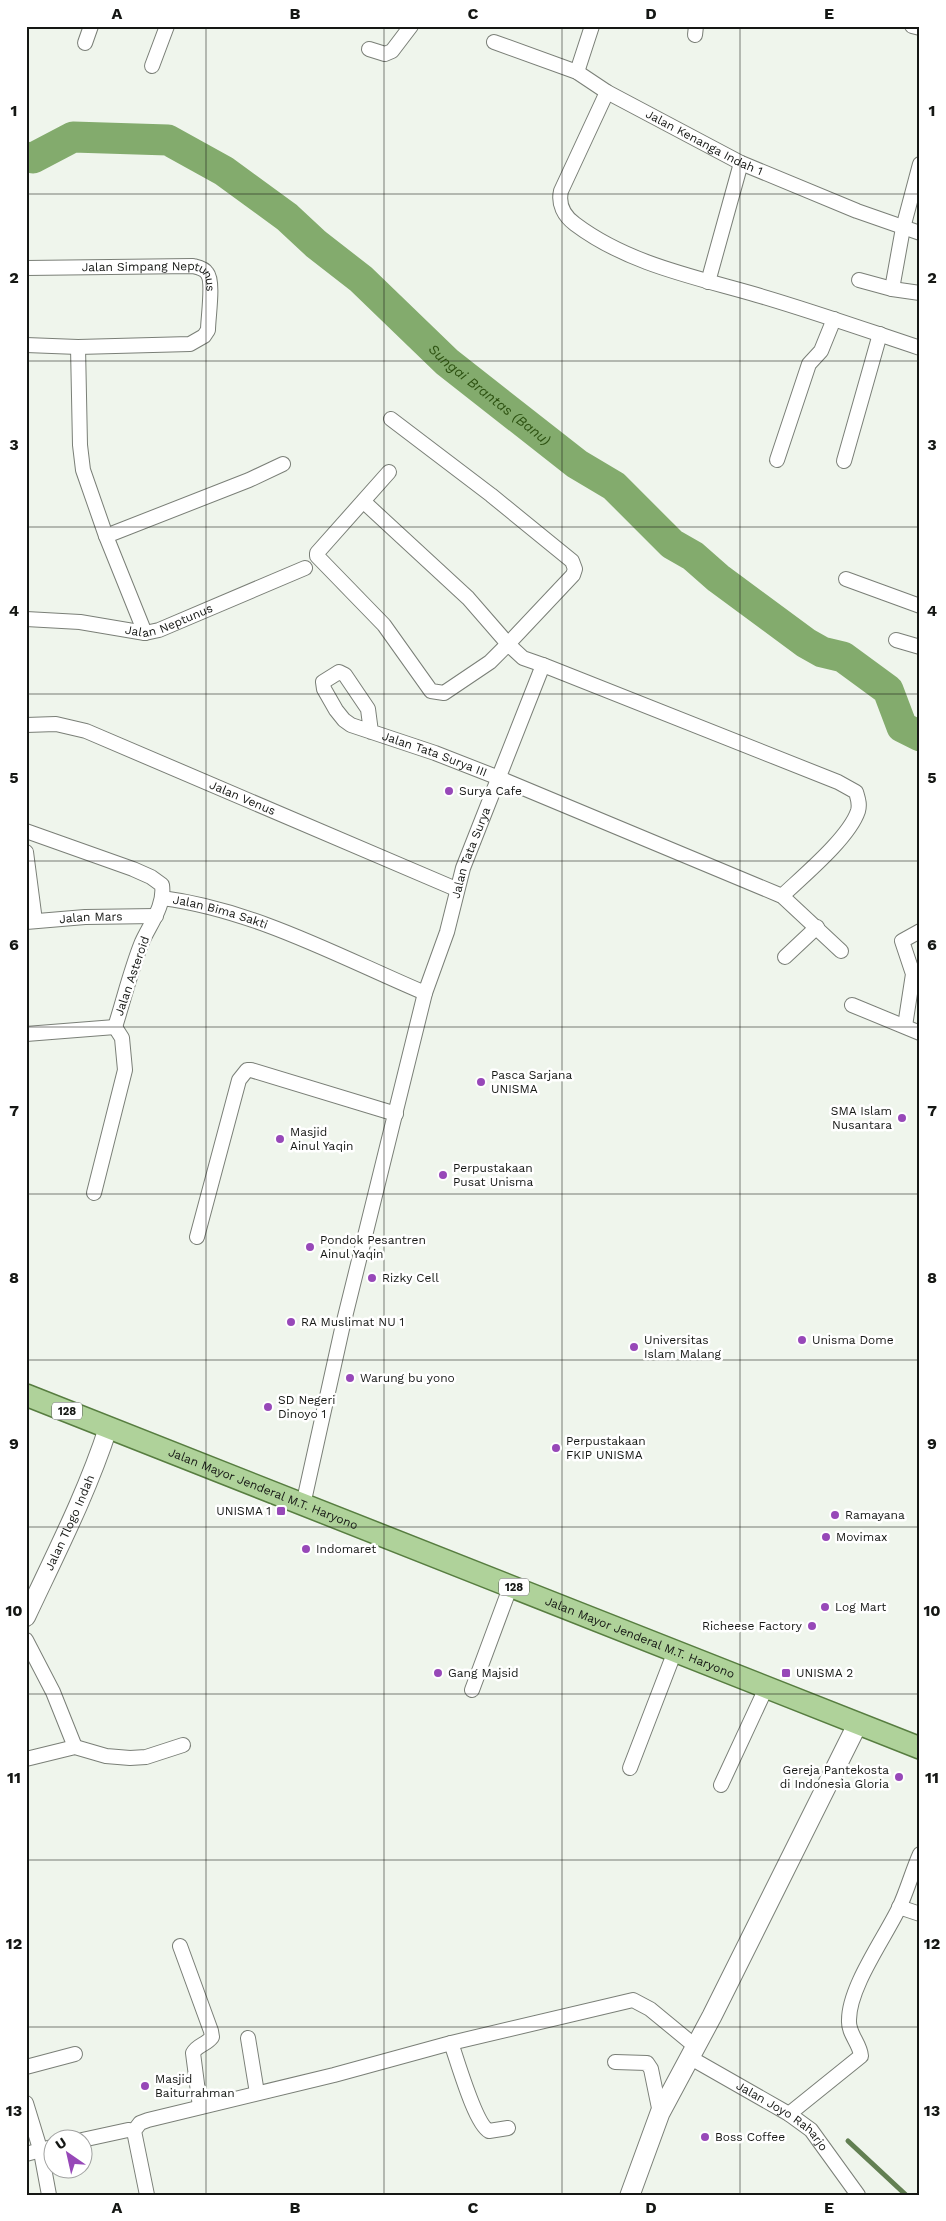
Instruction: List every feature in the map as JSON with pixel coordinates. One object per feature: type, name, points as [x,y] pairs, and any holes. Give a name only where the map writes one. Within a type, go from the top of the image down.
[{"type":"main road","name":"128","points":[[26,1395],[108,1428]]},
{"type":"main road","name":"Jalan Mayor Jenderal M.T. Haryono","points":[[108,1428],[920,1748]]},
{"type":"main road","points":[[630,2195],[660,2113],[709,2022],[858,1723]]},
{"type":"street","points":[[85,43],[91,26]]},
{"type":"street","points":[[152,66],[166,26]]},
{"type":"street","points":[[369,49],[385,54],[392,52],[411,26]]},
{"type":"street","points":[[912,26],[920,28]]},
{"type":"street","points":[[577,72],[590,32]]},
{"type":"street","name":"Jalan Kenanga Indah 1","points":[[494,42],[577,72],[607,92],[741,163],[902,228],[920,233]]},
{"type":"street","points":[[607,92],[561,191],[559,200],[561,207],[573,223],[620,251],[642,261],[834,319],[920,348]]},
{"type":"street","points":[[708,282],[741,163]]},
{"type":"street","points":[[892,289],[902,228],[920,164]]},
{"type":"street","name":"Jalan Simpang Neptunus","points":[[26,268],[193,266],[202,268],[208,273],[210,282],[208,330],[198,340],[190,344],[78,347],[26,345]]},
{"type":"street","points":[[859,280],[892,289],[920,293]]},
{"type":"street","points":[[777,460],[808,364],[821,351],[834,319]]},
{"type":"street","points":[[844,461],[880,334]]},
{"type":"street","points":[[78,347],[79,436],[83,470],[106,536],[145,633]]},
{"type":"street","points":[[390,472],[317,553],[317,556],[384,625],[431,691],[444,693],[490,662],[573,575],[575,569],[572,561],[491,495],[391,419]]},
{"type":"street","points":[[106,536],[249,480],[283,464]]},
{"type":"street","points":[[364,502],[468,598],[508,644],[523,658],[838,782],[856,792],[859,801],[858,810],[853,821],[838,842],[782,896]]},
{"type":"street","name":"Jalan Neptunus","points":[[26,619],[80,622],[145,633],[159,630],[305,568]]},
{"type":"street","points":[[846,579],[920,606]]},
{"type":"street","points":[[896,640],[920,647]]},
{"type":"street","name":"Jalan Tata Surya","points":[[303,1505],[374,1198],[425,993],[447,932],[456,889],[543,665]]},
{"type":"street","name":"Jalan Venus","points":[[26,725],[56,724],[86,731],[456,889]]},
{"type":"street","name":"Jalan Tata Surya III","points":[[371,732],[435,753],[499,778],[782,896],[841,951]]},
{"type":"street","name":"Jalan Bima Sakti","points":[[26,831],[151,877],[162,885],[162,898],[203,905],[245,917],[309,942],[425,993]]},
{"type":"street","points":[[26,852],[31,922]]},
{"type":"street","name":"Jalan Asteroid","points":[[115,1027],[142,943],[156,916],[162,898]]},
{"type":"street","name":"Jalan Mars","points":[[31,922],[85,917],[156,916]]},
{"type":"street","points":[[785,958],[817,928]]},
{"type":"street","points":[[904,1026],[913,974],[902,941],[920,931]]},
{"type":"street","points":[[852,1005],[920,1033]]},
{"type":"street","points":[[26,1034],[115,1027],[122,1038],[125,1070],[94,1193]]},
{"type":"street","points":[[197,1237],[239,1080],[247,1070],[396,1114]]},
{"type":"street","name":"Jalan Tlogo Indah","points":[[26,1617],[100,1454],[108,1428]]},
{"type":"street","points":[[472,1690],[511,1586]]},
{"type":"street","points":[[26,1640],[53,1692],[75,1748]]},
{"type":"street","points":[[630,1768],[674,1651]]},
{"type":"street","points":[[721,1785],[766,1688]]},
{"type":"street","points":[[26,1759],[75,1748],[106,1756],[130,1758],[146,1756],[183,1745]]},
{"type":"street","points":[[789,2114],[861,2056],[850,2031],[849,2019],[851,2008],[857,1990],[899,1907],[920,1854]]},
{"type":"street","points":[[899,1907],[920,1914]]},
{"type":"street","points":[[180,1946],[212,2037],[208,2042],[196,2048],[193,2053],[200,2107]]},
{"type":"street","name":"Jalan Joyo Raharjo","points":[[134,2131],[140,2123],[148,2120],[334,2075],[451,2042],[633,2000],[650,2009],[692,2051],[811,2130],[858,2195]]},
{"type":"street","points":[[248,2038],[256,2093]]},
{"type":"street","points":[[451,2042],[469,2096],[482,2126],[489,2131],[508,2128]]},
{"type":"street","points":[[26,2067],[75,2054]]},
{"type":"street","points":[[615,2062],[647,2063],[651,2069],[660,2113]]},
{"type":"street","points":[[26,2103],[42,2139]]},
{"type":"street","points":[[92,2138],[128,2130],[134,2131],[147,2195]]},
{"type":"street","points":[[26,2154],[42,2151]]},
{"type":"street","points":[[48,2178],[49,2195]]},
{"type":"waterway","name":"Sungai Brantas (Banu)","points":[[26,157],[33,158],[73,137],[168,140],[224,171],[287,217],[316,244],[361,279],[447,362],[577,464],[614,486],[672,544],[693,556],[718,578],[806,643],[822,652],[843,657],[888,690],[902,727],[920,736]]},
{"type":"waterway","points":[[848,2141],[906,2195]]},
{"type":"place","name":"Surya Cafe","points":[[449,791]]},
{"type":"place","name":"Pasca Sarjana UNISMA","points":[[481,1082]]},
{"type":"place","name":"SMA Islam Nusantara","points":[[902,1118]]},
{"type":"place","name":"Masjid Ainul Yaqin","points":[[280,1139]]},
{"type":"place","name":"Perpustakaan Pusat Unisma","points":[[443,1175]]},
{"type":"place","name":"Pondok Pesantren Ainul Yaqin","points":[[310,1247]]},
{"type":"place","name":"Rizky Cell","points":[[372,1278]]},
{"type":"place","name":"RA Muslimat NU 1","points":[[291,1322]]},
{"type":"place","name":"Unisma Dome","points":[[802,1340]]},
{"type":"place","name":"Universitas Islam Malang","points":[[634,1347]]},
{"type":"place","name":"Warung bu yono","points":[[350,1378]]},
{"type":"place","name":"SD Negeri Dinoyo 1","points":[[268,1407]]},
{"type":"place","name":"Perpustakaan FKIP UNISMA","points":[[556,1448]]},
{"type":"place","name":"UNISMA 1","points":[[281,1511]]},
{"type":"place","name":"Ramayana","points":[[835,1515]]},
{"type":"place","name":"Movimax","points":[[826,1537]]},
{"type":"place","name":"Indomaret","points":[[306,1549]]},
{"type":"place","name":"Log Mart","points":[[825,1607]]},
{"type":"place","name":"Richeese Factory","points":[[812,1626]]},
{"type":"place","name":"Gang Majsid","points":[[438,1673]]},
{"type":"place","name":"UNISMA 2","points":[[786,1673]]},
{"type":"place","name":"Gereja Pantekosta di Indonesia Gloria","points":[[899,1777]]},
{"type":"place","name":"Masjid Baiturrahman","points":[[145,2086]]},
{"type":"place","name":"Boss Coffee","points":[[705,2137]]}]
